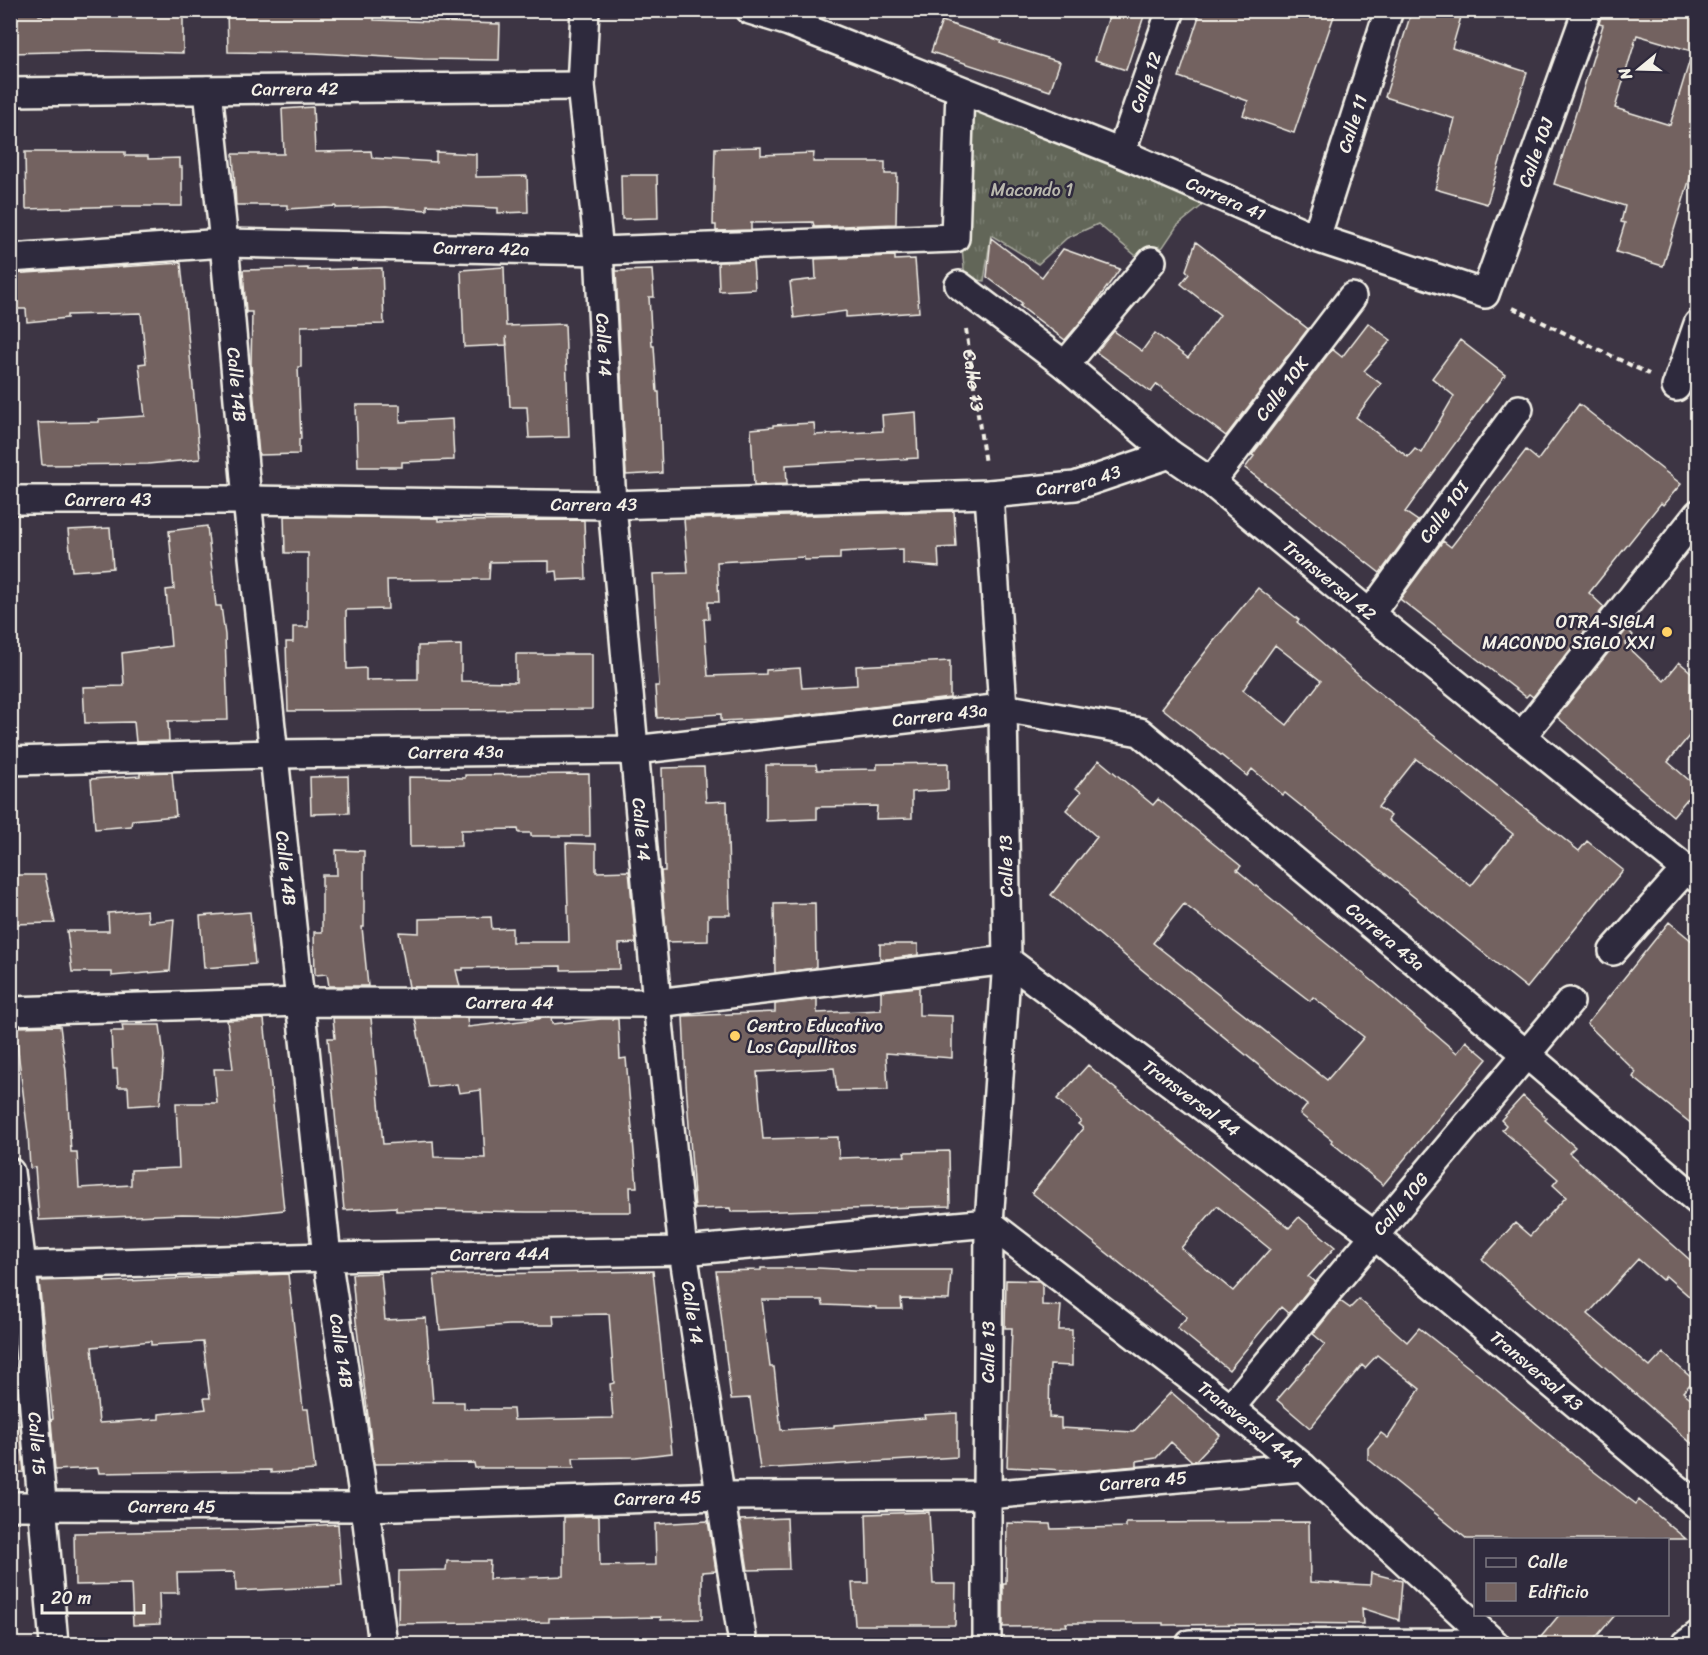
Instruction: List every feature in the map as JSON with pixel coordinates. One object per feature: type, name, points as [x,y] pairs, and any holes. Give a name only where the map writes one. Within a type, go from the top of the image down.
[{"type":"street","name":"Calle 14","points":[[585,10],[581,86],[599,251],[612,505],[657,1002],[683,1251],[743,1644]]},
{"type":"street","name":"Carrera 41","points":[[750,10],[791,16],[960,90],[1121,153],[1316,238],[1485,294]]},
{"type":"street","name":"Calle 12","points":[[1121,153],[1171,10]]},
{"type":"street","name":"Calle 11","points":[[1316,238],[1389,10]]},
{"type":"street","name":"Calle 10J","points":[[1485,294],[1587,10]]},
{"type":"street","name":"Carrera 42","points":[[10,92],[581,86]]},
{"type":"street","name":"Calle 14B","points":[[208,90],[247,500],[327,1257],[382,1644]]},
{"type":"street","name":"Carrera 42a","points":[[10,258],[224,243],[599,251],[955,238],[960,90]]},
{"type":"street","points":[[1065,365],[1152,261]]},
{"type":"street","name":"Transversal 42","points":[[959,285],[1065,365],[1170,454],[1211,482],[1370,614],[1692,874]]},
{"type":"street","name":"Calle 10K","points":[[1211,482],[1352,297]]},
{"type":"street","points":[[1676,387],[1698,324]]},
{"type":"street","name":"Calle 10I","points":[[1370,614],[1519,410]]},
{"type":"street","name":"Carrera 43","points":[[10,500],[247,500],[612,505],[989,494],[1075,486],[1170,454]]},
{"type":"street","name":"Calle 13","points":[[987,1644],[989,1223],[1007,960],[1003,708],[989,494]]},
{"type":"street","points":[[1522,736],[1698,514]]},
{"type":"street","name":"Carrera 43a","points":[[10,761],[275,754],[634,750],[1003,708],[1140,732],[1526,1054],[1698,1201]]},
{"type":"street","points":[[1613,951],[1692,874]]},
{"type":"street","name":"Carrera 44","points":[[10,1011],[300,1002],[657,1002],[1007,960]]},
{"type":"street","name":"Transversal 44","points":[[1007,960],[1374,1235]]},
{"type":"street","name":"Calle 10G","points":[[1230,1408],[1570,1002]]},
{"type":"street","name":"Calle 15","points":[[10,1172],[16,1266],[43,1506],[54,1644]]},
{"type":"street","name":"Carrera 44A","points":[[16,1266],[327,1257],[683,1251],[989,1223]]},
{"type":"street","name":"Transversal 44A","points":[[989,1223],[1303,1467],[1494,1644]]},
{"type":"street","name":"Transversal 43","points":[[1374,1235],[1698,1506]]},
{"type":"street","name":"Carrera 45","points":[[10,1506],[364,1507],[722,1496],[987,1495],[1303,1467]]},
{"type":"street","points":[[1686,1644],[1698,1635]]},
{"type":"street","points":[[1190,1644],[1494,1644]]},
{"type":"path","name":"Calle 13","points":[[959,285],[989,494]]},
{"type":"path","points":[[1485,294],[1676,387]]},
{"type":"green space","name":"Macondo 1","points":[[965,101],[1209,200],[1177,226],[1163,247],[1141,260],[1098,224],[1067,238],[1038,264],[991,235],[984,281],[965,279],[961,237]]},
{"type":"building","points":[[10,10],[39,10],[39,15],[183,10],[183,53],[97,51],[10,53]]},
{"type":"building","points":[[227,10],[375,10],[374,20],[500,24],[499,60],[228,52]]},
{"type":"building","points":[[1111,10],[1146,10],[1126,70],[1095,60]]},
{"type":"building","points":[[1201,10],[1336,10],[1294,133],[1243,115],[1248,101],[1179,77]]},
{"type":"building","points":[[1412,10],[1463,10],[1452,48],[1527,72],[1487,204],[1435,189],[1455,119],[1385,97]]},
{"type":"building","points":[[1602,10],[1698,10],[1698,53],[1637,35],[1615,108],[1670,125],[1691,56],[1698,57],[1698,152],[1663,266],[1616,252],[1625,223],[1621,222],[1625,206],[1554,184],[1603,25],[1599,24]]},
{"type":"building","points":[[942,21],[1060,62],[1050,91],[931,52]]},
{"type":"building","points":[[313,107],[315,152],[371,151],[372,158],[436,162],[436,152],[476,154],[476,177],[527,176],[528,212],[498,213],[498,208],[427,205],[427,210],[386,207],[336,208],[336,206],[287,209],[287,205],[236,205],[233,154],[284,154],[282,109]]},
{"type":"building","points":[[761,147],[761,155],[814,153],[813,162],[885,162],[885,174],[897,174],[896,224],[814,227],[813,222],[751,223],[751,230],[716,231],[716,225],[713,225],[715,148]]},
{"type":"building","points":[[25,152],[125,152],[125,156],[148,156],[148,159],[180,158],[182,206],[26,209]]},
{"type":"building","points":[[621,175],[657,175],[658,218],[622,219]]},
{"type":"building","points":[[991,238],[1042,277],[1063,249],[1120,269],[1089,312],[1065,340],[1020,306],[1022,303],[987,277]]},
{"type":"building","points":[[1196,242],[1308,329],[1226,436],[1157,384],[1151,392],[1096,352],[1114,331],[1142,351],[1155,333],[1188,358],[1220,315],[1181,284],[1189,274],[1186,270]]},
{"type":"building","points":[[895,256],[895,260],[915,259],[919,312],[846,317],[846,311],[794,318],[790,282],[816,279],[815,259]]},
{"type":"building","points":[[753,261],[755,289],[719,291],[718,262]]},
{"type":"building","points":[[181,263],[200,459],[148,464],[42,465],[38,423],[99,422],[99,419],[145,416],[139,364],[146,363],[141,313],[67,315],[67,318],[27,322],[26,309],[10,309],[10,274]]},
{"type":"building","points":[[504,267],[506,326],[565,324],[569,437],[529,438],[527,407],[510,407],[507,345],[464,347],[461,270]]},
{"type":"building","points":[[308,268],[308,270],[382,268],[384,324],[301,326],[301,367],[298,367],[301,439],[299,439],[299,454],[259,455],[251,366],[252,312],[246,312],[243,270]]},
{"type":"building","points":[[652,270],[654,297],[649,297],[652,346],[654,346],[657,392],[659,392],[662,473],[626,475],[616,271]]},
{"type":"building","points":[[1368,323],[1391,340],[1364,371],[1381,384],[1356,417],[1408,457],[1415,449],[1421,453],[1454,396],[1432,378],[1460,340],[1505,375],[1405,512],[1418,521],[1380,573],[1245,468],[1254,456],[1252,455],[1332,349],[1342,357]]},
{"type":"building","points":[[1579,404],[1681,484],[1663,505],[1661,503],[1589,593],[1604,607],[1533,697],[1529,694],[1526,697],[1400,599],[1443,541],[1451,547],[1526,450],[1538,460]]},
{"type":"building","points":[[356,405],[400,405],[400,422],[452,419],[454,460],[402,462],[402,467],[358,467]]},
{"type":"building","points":[[916,412],[918,458],[786,465],[787,484],[754,485],[751,429],[773,427],[773,425],[814,423],[815,435],[883,431],[882,415]]},
{"type":"building","points":[[954,511],[956,547],[938,548],[939,567],[903,564],[903,549],[840,552],[840,559],[804,560],[804,557],[717,562],[719,602],[708,602],[709,619],[704,619],[708,676],[766,674],[766,670],[800,668],[802,688],[857,685],[856,666],[950,661],[950,698],[780,718],[721,721],[721,714],[657,718],[655,686],[659,686],[653,574],[688,573],[684,519]]},
{"type":"building","points":[[284,516],[438,518],[438,521],[584,520],[586,579],[558,580],[557,571],[549,572],[549,561],[490,562],[489,579],[387,580],[388,609],[346,610],[347,669],[366,668],[366,680],[418,679],[418,646],[461,645],[461,681],[516,682],[516,654],[592,654],[592,709],[288,711],[286,642],[293,642],[293,627],[308,627],[308,553],[285,553]]},
{"type":"building","points":[[207,526],[216,606],[221,606],[225,635],[228,720],[168,721],[169,741],[136,742],[134,722],[85,723],[83,687],[124,686],[122,653],[171,646],[166,590],[174,589],[169,531]]},
{"type":"building","points":[[110,528],[113,568],[72,571],[68,530]]},
{"type":"building","points":[[1258,588],[1299,620],[1297,622],[1370,685],[1579,851],[1587,841],[1623,870],[1527,988],[1285,793],[1283,795],[1252,769],[1247,776],[1162,708]],"holes":[[[1275,645],[1321,681],[1287,725],[1243,690]],[[1416,759],[1513,834],[1471,886],[1388,820],[1391,816],[1378,807]]]},
{"type":"building","points":[[1627,629],[1633,635],[1625,644],[1664,681],[1679,662],[1698,678],[1698,725],[1668,762],[1697,787],[1673,816],[1557,717]]},
{"type":"building","points":[[1099,760],[1153,805],[1158,799],[1241,866],[1237,870],[1457,1053],[1466,1041],[1487,1059],[1383,1185],[1300,1114],[1307,1105],[1051,895],[1097,837],[1066,810],[1081,792],[1076,788]],"holes":[[[1184,904],[1310,1001],[1313,997],[1364,1037],[1327,1080],[1153,943]]]},
{"type":"building","points":[[948,763],[948,790],[912,792],[912,818],[876,819],[877,806],[817,807],[817,819],[766,821],[766,765],[816,765],[817,770],[877,769],[877,764]]},
{"type":"building","points":[[704,767],[706,802],[727,801],[730,915],[708,915],[708,941],[667,942],[661,871],[665,871],[662,768]]},
{"type":"building","points":[[172,772],[176,816],[132,820],[131,826],[95,829],[91,779]]},
{"type":"building","points":[[589,774],[590,836],[531,836],[531,833],[519,833],[518,829],[461,830],[461,846],[410,847],[409,777],[465,778],[465,775]]},
{"type":"building","points":[[348,776],[349,813],[311,814],[310,777]]},
{"type":"building","points":[[566,843],[596,844],[596,872],[629,871],[636,943],[619,944],[620,969],[561,970],[561,966],[463,968],[463,970],[456,970],[460,987],[409,987],[399,932],[419,933],[419,919],[491,917],[492,929],[512,928],[512,942],[569,942]]},
{"type":"building","points":[[336,850],[364,851],[364,927],[362,927],[368,986],[329,986],[327,974],[315,975],[314,932],[322,932],[322,875],[337,875]]},
{"type":"building","points":[[10,875],[45,875],[55,923],[10,924]]},
{"type":"building","points":[[815,903],[816,968],[775,973],[774,904]]},
{"type":"building","points":[[147,910],[148,922],[174,919],[170,971],[112,976],[112,972],[72,972],[67,931],[109,931],[108,913]]},
{"type":"building","points":[[250,912],[255,964],[204,968],[200,916]]},
{"type":"building","points":[[1669,922],[1698,946],[1698,1129],[1633,1077],[1636,1072],[1587,1024]]},
{"type":"building","points":[[880,944],[918,944],[918,955],[880,960]]},
{"type":"building","points":[[919,987],[919,1015],[952,1016],[952,1058],[886,1053],[888,1090],[837,1091],[834,1068],[757,1072],[763,1139],[838,1137],[839,1158],[905,1156],[904,1152],[949,1151],[950,1206],[746,1212],[731,1212],[730,1208],[695,1209],[683,1016],[775,1012],[775,1004],[817,999],[817,1013],[881,1010],[881,991]]},
{"type":"building","points":[[333,1018],[371,1018],[383,1144],[433,1141],[434,1157],[485,1158],[481,1090],[459,1093],[457,1084],[428,1087],[415,1018],[467,1018],[468,1027],[545,1018],[551,1018],[552,1024],[618,1019],[620,1059],[626,1058],[637,1187],[630,1187],[631,1212],[396,1211],[396,1207],[344,1210],[328,1038],[335,1038]]},
{"type":"building","points":[[264,1019],[284,1210],[238,1215],[182,1214],[39,1220],[35,1167],[30,1168],[15,1027],[60,1026],[66,1071],[71,1152],[77,1152],[79,1188],[131,1185],[131,1170],[179,1168],[176,1103],[217,1103],[214,1069],[233,1069],[227,1020]]},
{"type":"building","points":[[122,1025],[160,1025],[164,1056],[160,1104],[129,1106],[128,1087],[118,1087],[117,1069],[113,1069],[111,1031],[123,1031]]},
{"type":"building","points":[[1088,1065],[1289,1228],[1299,1217],[1335,1247],[1308,1277],[1315,1282],[1289,1314],[1281,1307],[1229,1370],[1177,1328],[1187,1317],[1032,1193],[1083,1128],[1078,1124],[1081,1121],[1057,1099]],"holes":[[[1217,1206],[1270,1249],[1233,1291],[1181,1248]]]},
{"type":"building","points":[[1523,1096],[1575,1147],[1569,1153],[1698,1267],[1698,1304],[1666,1276],[1662,1280],[1638,1259],[1588,1314],[1650,1367],[1663,1353],[1694,1380],[1683,1392],[1698,1404],[1698,1449],[1482,1259],[1515,1223],[1530,1236],[1566,1197],[1553,1185],[1558,1179],[1502,1130],[1506,1125],[1501,1120]]},
{"type":"building","points":[[761,1268],[951,1270],[949,1300],[901,1299],[902,1309],[823,1305],[822,1300],[762,1300],[770,1367],[774,1367],[781,1430],[834,1427],[834,1425],[925,1418],[924,1415],[957,1413],[957,1457],[760,1469],[750,1398],[731,1399],[716,1271],[761,1270]]},
{"type":"building","points":[[653,1271],[672,1453],[636,1457],[573,1458],[574,1468],[475,1468],[474,1463],[374,1464],[352,1274],[381,1273],[385,1320],[426,1318],[433,1402],[464,1402],[464,1409],[513,1409],[514,1420],[613,1418],[610,1384],[614,1383],[609,1314],[553,1315],[554,1325],[509,1325],[440,1330],[434,1275]]},
{"type":"building","points":[[288,1274],[303,1409],[308,1409],[315,1470],[271,1473],[271,1470],[99,1473],[98,1468],[55,1470],[51,1420],[53,1419],[39,1281],[104,1279],[105,1282]],"holes":[[[151,1341],[151,1345],[203,1342],[210,1398],[204,1398],[206,1409],[159,1414],[159,1419],[99,1423],[92,1347]]]},
{"type":"building","points":[[1006,1280],[1039,1281],[1042,1284],[1042,1305],[1061,1306],[1059,1330],[1072,1330],[1072,1366],[1050,1365],[1049,1417],[1061,1418],[1061,1428],[1133,1432],[1171,1392],[1220,1435],[1195,1461],[1192,1461],[1171,1442],[1156,1458],[1137,1461],[1137,1466],[1083,1471],[1007,1467],[1012,1328],[1005,1328]]},
{"type":"building","points":[[1359,1299],[1407,1342],[1419,1328],[1583,1463],[1636,1504],[1639,1500],[1686,1539],[1467,1539],[1368,1459],[1368,1448],[1381,1433],[1388,1438],[1420,1389],[1377,1355],[1365,1368],[1362,1365],[1310,1428],[1277,1400],[1325,1344],[1313,1334],[1340,1301],[1350,1308]]},
{"type":"building","points":[[20,1425],[24,1472],[10,1473],[10,1427]]},
{"type":"building","points":[[929,1512],[933,1584],[956,1584],[955,1625],[855,1625],[852,1583],[868,1583],[866,1514]]},
{"type":"building","points":[[599,1516],[600,1566],[656,1565],[655,1524],[708,1521],[716,1571],[702,1572],[702,1619],[661,1620],[661,1617],[609,1617],[549,1618],[549,1622],[398,1624],[399,1571],[446,1570],[447,1561],[490,1561],[489,1579],[564,1576],[564,1517]]},
{"type":"building","points":[[787,1518],[789,1569],[748,1570],[740,1520]]},
{"type":"building","points":[[1309,1522],[1310,1582],[1370,1585],[1371,1573],[1402,1581],[1399,1620],[1362,1608],[1363,1624],[1066,1623],[1067,1626],[1003,1627],[1007,1523],[1050,1524],[1051,1529],[1126,1527],[1126,1523]]},
{"type":"building","points":[[338,1524],[342,1586],[236,1591],[235,1572],[177,1573],[178,1593],[159,1593],[160,1624],[133,1625],[131,1584],[75,1585],[74,1533],[240,1530]]},
{"type":"building","points":[[1558,1616],[1614,1616],[1590,1644],[1535,1644]]},
{"type":"place","name":"OTRA-SIGLA MACONDO SIGLO XXI","points":[[1667,632]]},
{"type":"place","name":"Centro Educativo Los Capullitos","points":[[735,1036]]}]
